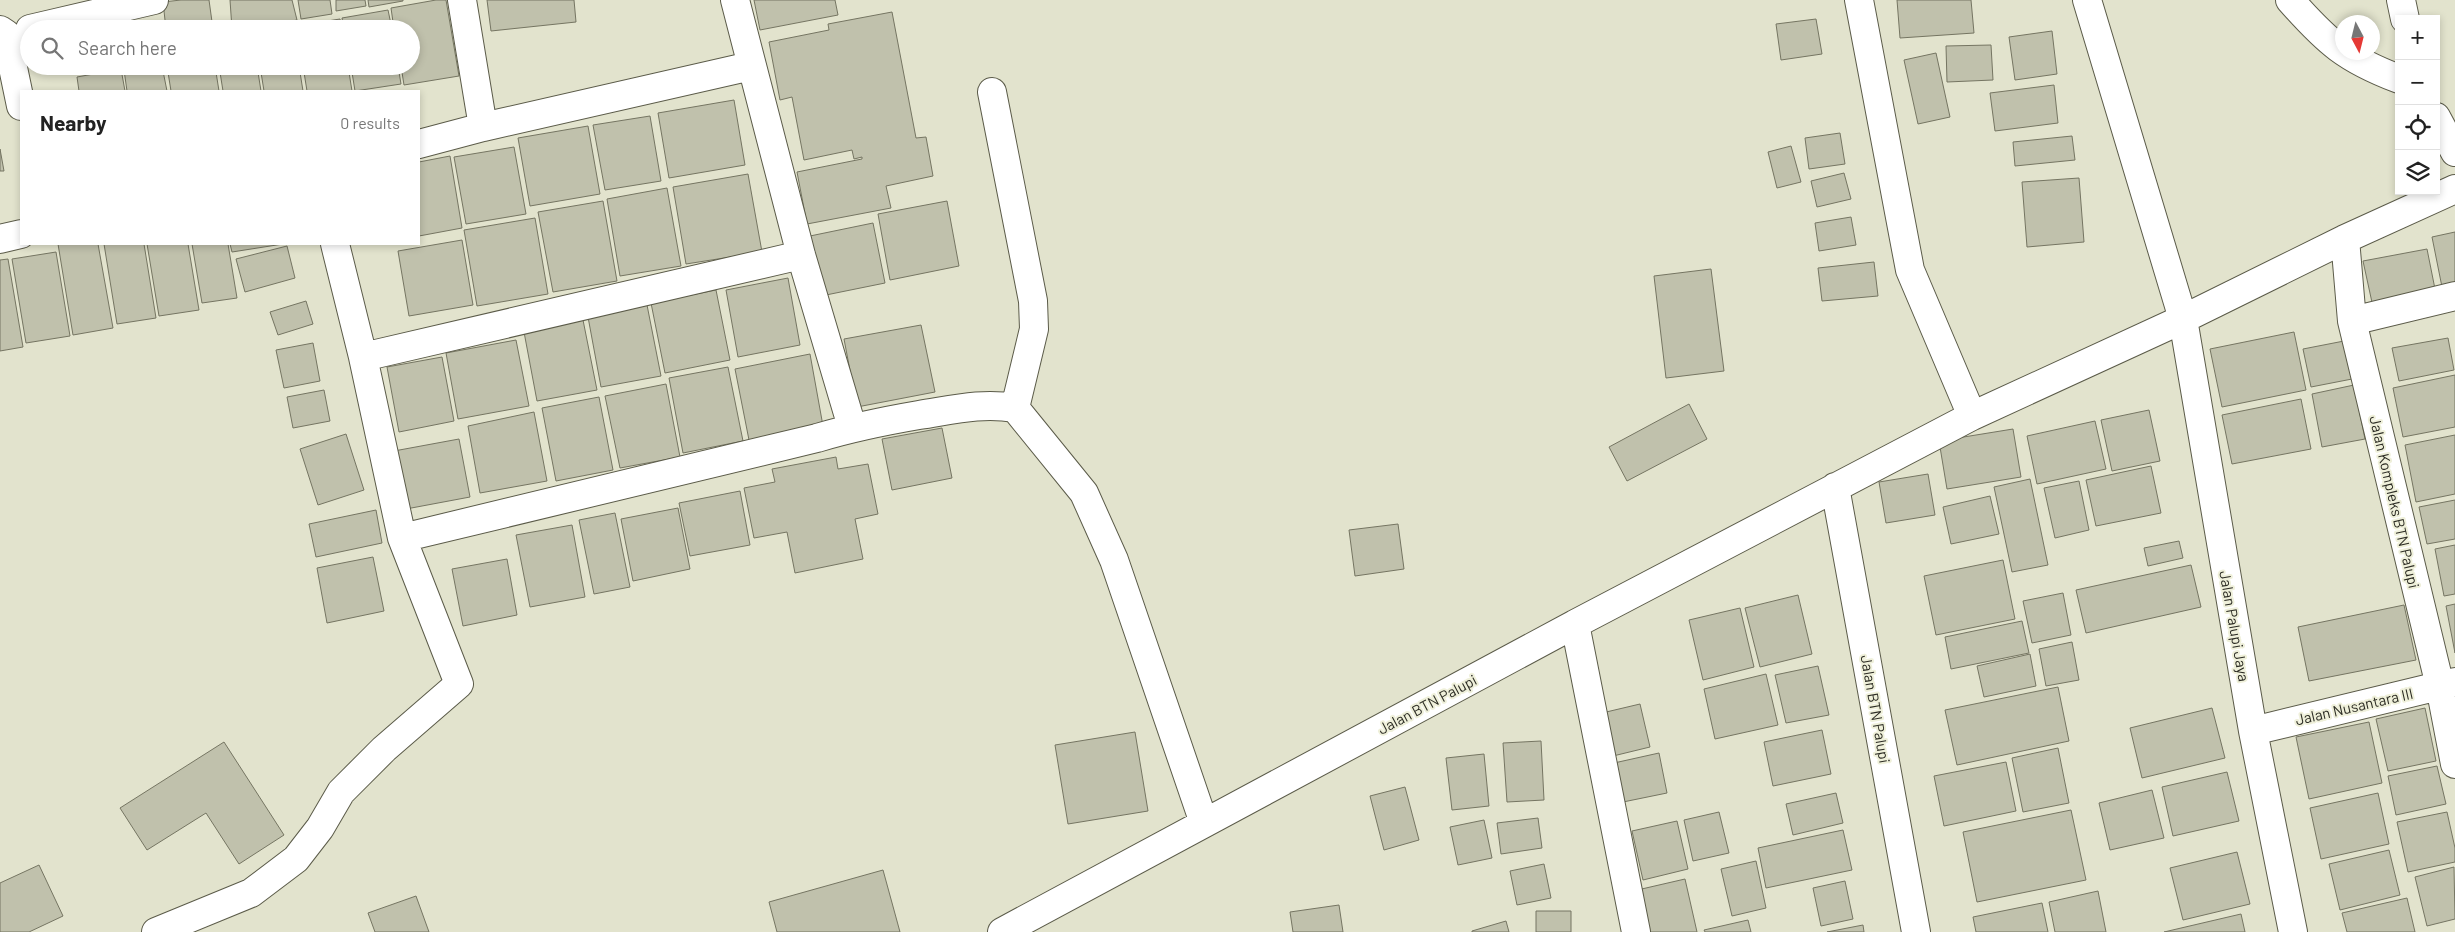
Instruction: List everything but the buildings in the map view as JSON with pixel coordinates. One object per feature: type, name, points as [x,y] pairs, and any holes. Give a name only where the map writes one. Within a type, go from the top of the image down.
[{"type":"street","points":[[66,20],[154,0]]},
{"type":"street","points":[[462,0],[483,127]]},
{"type":"street","points":[[735,0],[801,255],[852,427]]},
{"type":"street","points":[[1859,0],[1910,270],[1972,416]]},
{"type":"street","points":[[2290,0],[2319,33],[2338,49],[2368,68],[2395,78]]},
{"type":"street","points":[[2401,0],[2404,15]]},
{"type":"street","name":"Jalan Palupi Jaya","points":[[2088,1],[2183,319],[2253,731],[2293,932]]},
{"type":"street","points":[[13,32],[20,97]]},
{"type":"street","points":[[420,144],[483,127],[752,66]]},
{"type":"street","points":[[992,92],[1033,301],[1034,329],[1015,408]]},
{"type":"street","points":[[2440,124],[2455,152]]},
{"type":"street","name":"Jalan BTN Palupi","points":[[1002,932],[1575,624],[1972,416],[2183,319],[2345,239],[2455,189]]},
{"type":"street","points":[[0,239],[20,234]]},
{"type":"street","name":"Jalan Kompleks BTN Palupi","points":[[2345,239],[2352,321],[2447,684],[2455,764]]},
{"type":"street","points":[[156,932],[251,893],[296,859],[320,828],[341,792],[384,749],[459,684],[402,538],[363,357],[335,245]]},
{"type":"street","points":[[363,357],[801,255]]},
{"type":"street","points":[[2352,321],[2455,296]]},
{"type":"street","points":[[402,538],[817,438],[852,427],[972,406],[995,404],[1015,408],[1084,494],[1096,518],[1114,560],[1204,823]]},
{"type":"street","name":"Jalan BTN Palupi","points":[[1835,487],[1916,932]]},
{"type":"street","points":[[1575,624],[1636,932]]},
{"type":"street","name":"Jalan Nusantara III","points":[[2253,731],[2447,684]]}]
